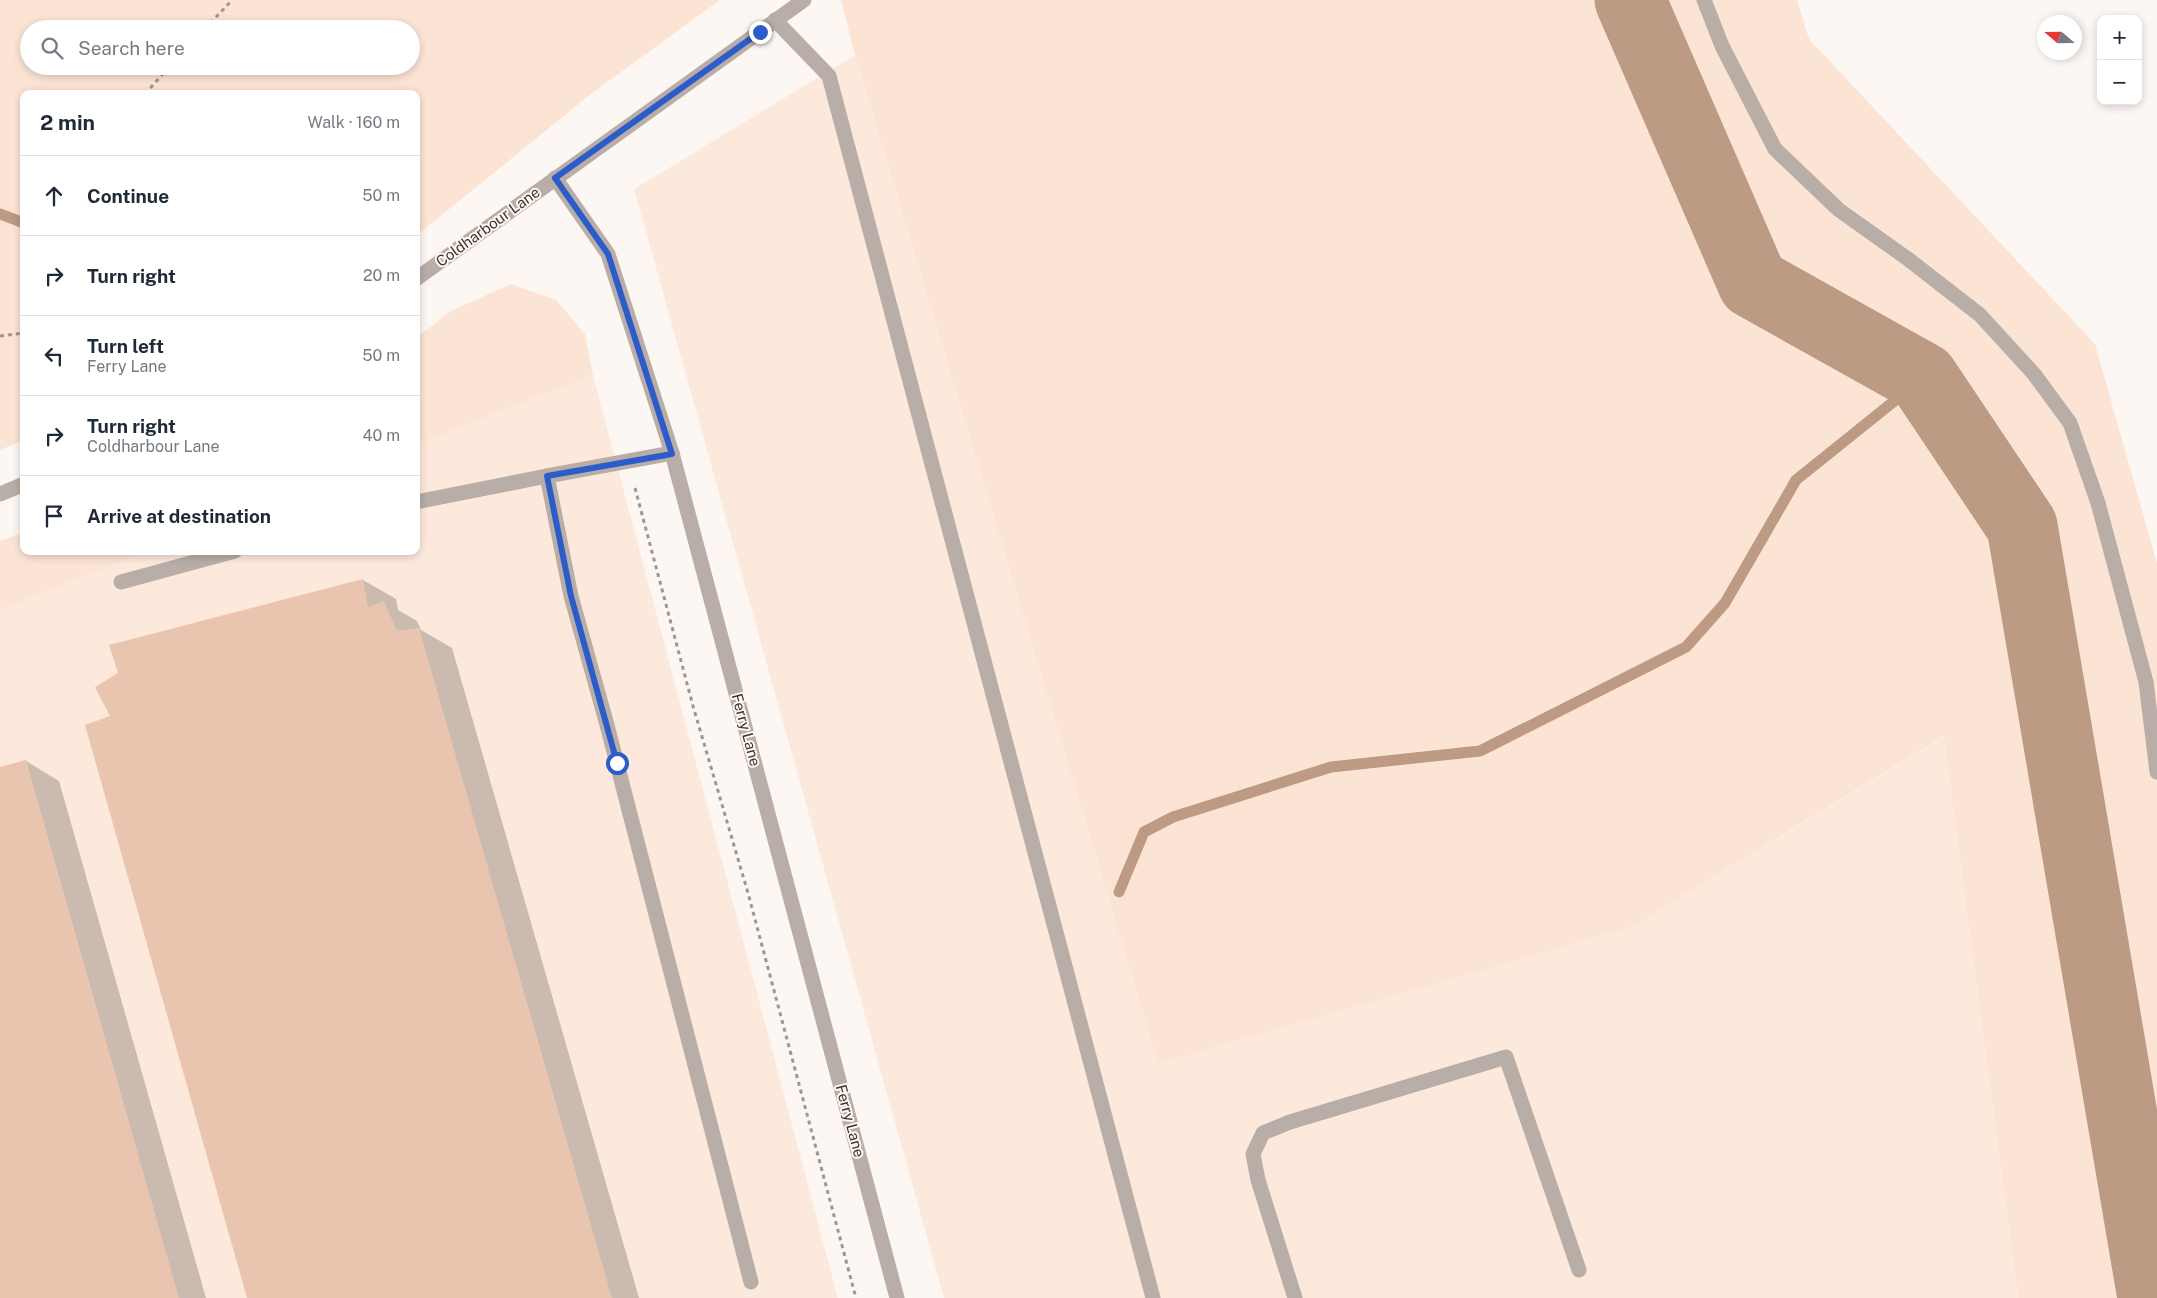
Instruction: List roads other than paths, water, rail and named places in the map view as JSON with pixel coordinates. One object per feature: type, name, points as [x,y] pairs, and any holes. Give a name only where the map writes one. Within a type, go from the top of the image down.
[{"type":"street","name":"Coldharbour Lane","points":[[420,276],[804,0]]},
{"type":"street","points":[[1704,0],[1722,46],[1775,149],[1839,210],[1908,258],[1980,316],[2034,374],[2070,423],[2098,503],[2146,682],[2157,772]]},
{"type":"street","points":[[775,20],[829,76],[1153,1298]]},
{"type":"street","name":"Ferry Lane","points":[[555,178],[608,254],[672,454],[897,1298]]},
{"type":"street","points":[[420,501],[672,454]]},
{"type":"street","points":[[547,476],[571,596],[617,763],[751,1282]]},
{"type":"street","points":[[0,494],[20,486]]},
{"type":"street","points":[[121,582],[220,555]]},
{"type":"street","points":[[1295,1298],[1254,1162],[1253,1154],[1263,1132],[1290,1122],[1506,1057],[1579,1270]]},
{"type":"waterway","points":[[1630,0],[1753,283],[1923,378],[2022,526],[2153,1298]]},
{"type":"waterway","points":[[0,214],[20,222]]},
{"type":"waterway","points":[[1119,892],[1144,832],[1173,817],[1331,767],[1480,751],[1686,647],[1725,603],[1796,480],[1923,378]]}]
